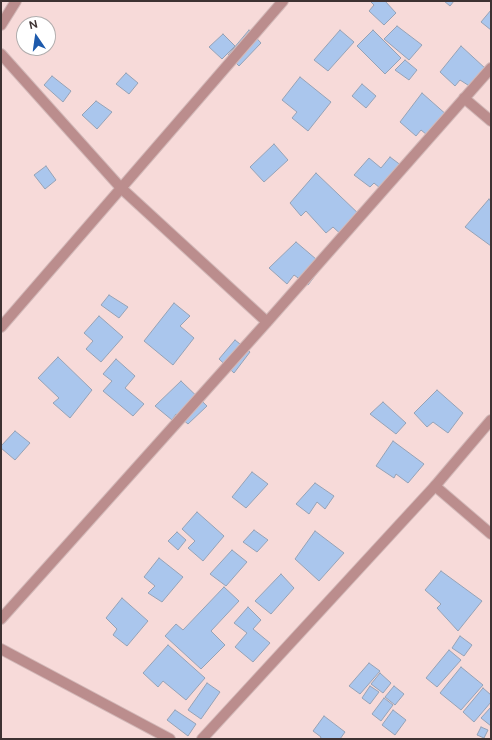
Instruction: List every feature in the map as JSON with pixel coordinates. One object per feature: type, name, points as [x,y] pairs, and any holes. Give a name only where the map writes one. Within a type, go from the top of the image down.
[{"type":"street","points":[[1,25],[16,1]]},
{"type":"street","points":[[1,327],[283,1]]},
{"type":"street","points":[[1,54],[122,188],[267,322]]},
{"type":"street","points":[[1,619],[267,322],[491,68]]},
{"type":"street","points":[[464,98],[491,121]]},
{"type":"street","points":[[202,739],[435,486],[491,420]]},
{"type":"street","points":[[435,486],[491,534]]},
{"type":"street","points":[[1,648],[170,739]]},
{"type":"building","points":[[370,1],[385,1],[396,13],[384,25],[369,11],[374,5]]},
{"type":"building","points":[[444,1],[454,1],[450,6]]},
{"type":"building","points":[[491,10],[491,30],[481,22]]},
{"type":"building","points":[[397,26],[422,45],[409,60],[384,39]]},
{"type":"building","points":[[249,30],[261,43],[239,66],[228,55]]},
{"type":"building","points":[[340,30],[354,42],[328,71],[314,60]]},
{"type":"building","points":[[373,30],[401,58],[385,74],[357,46]]},
{"type":"building","points":[[223,34],[235,46],[222,59],[209,47]]},
{"type":"building","points":[[461,46],[486,69],[471,87],[460,80],[455,86],[440,72]]},
{"type":"building","points":[[405,60],[417,70],[409,80],[395,70]]},
{"type":"building","points":[[126,73],[138,83],[129,94],[116,84]]},
{"type":"building","points":[[52,76],[71,91],[63,102],[44,85]]},
{"type":"building","points":[[300,77],[331,102],[308,131],[292,118],[297,112],[282,100]]},
{"type":"building","points":[[362,84],[376,96],[366,108],[352,96]]},
{"type":"building","points":[[422,93],[448,116],[432,139],[421,130],[416,136],[400,122]]},
{"type":"building","points":[[96,101],[112,112],[97,129],[82,115]]},
{"type":"building","points":[[274,144],[288,160],[264,182],[250,167]]},
{"type":"building","points":[[390,157],[406,169],[386,193],[374,183],[370,187],[354,175],[369,158],[381,168]]},
{"type":"building","points":[[46,166],[56,180],[45,189],[34,175]]},
{"type":"building","points":[[316,173],[362,217],[345,238],[333,227],[326,233],[306,211],[301,216],[290,203]]},
{"type":"building","points":[[489,199],[491,202],[491,246],[465,227]]},
{"type":"building","points":[[296,242],[323,265],[308,285],[294,275],[287,284],[269,268]]},
{"type":"building","points":[[109,295],[128,307],[119,318],[101,305]]},
{"type":"building","points":[[174,303],[190,316],[180,326],[194,338],[173,365],[144,341]]},
{"type":"building","points":[[99,316],[123,337],[101,362],[86,349],[93,341],[84,333]]},
{"type":"building","points":[[235,340],[250,352],[234,373],[219,359]]},
{"type":"building","points":[[58,357],[92,390],[70,418],[53,403],[59,398],[38,378]]},
{"type":"building","points":[[116,359],[135,376],[125,388],[144,404],[133,416],[103,391],[112,381],[103,374]]},
{"type":"building","points":[[181,381],[207,406],[188,424],[176,414],[172,420],[155,406]]},
{"type":"building","points":[[437,390],[463,413],[448,433],[433,422],[427,427],[414,413]]},
{"type":"building","points":[[383,402],[406,423],[396,434],[370,414]]},
{"type":"building","points":[[15,431],[30,443],[15,460],[1,448],[1,446]]},
{"type":"building","points":[[393,441],[424,464],[408,483],[396,474],[394,478],[376,466]]},
{"type":"building","points":[[252,472],[268,484],[246,508],[232,497]]},
{"type":"building","points":[[315,483],[334,496],[325,509],[317,502],[309,514],[296,504]]},
{"type":"building","points":[[197,512],[224,536],[203,561],[188,548],[195,541],[182,529]]},
{"type":"building","points":[[254,530],[268,540],[257,552],[243,542]]},
{"type":"building","points":[[315,531],[344,553],[319,581],[295,559]]},
{"type":"building","points":[[177,532],[186,540],[178,550],[168,541]]},
{"type":"building","points":[[232,550],[247,562],[226,586],[210,574]]},
{"type":"building","points":[[159,558],[183,577],[162,602],[148,593],[155,586],[144,577]]},
{"type":"building","points":[[441,571],[482,601],[458,631],[437,608],[441,604],[425,590]]},
{"type":"building","points":[[281,574],[294,588],[271,614],[255,601]]},
{"type":"building","points":[[224,587],[239,601],[211,631],[225,645],[201,669],[165,636],[176,624],[183,630]]},
{"type":"building","points":[[122,598],[148,621],[127,646],[113,635],[117,629],[106,618]]},
{"type":"building","points":[[248,607],[261,620],[253,629],[270,643],[253,662],[235,647],[247,633],[234,623]]},
{"type":"building","points":[[460,636],[472,645],[464,656],[452,648]]},
{"type":"building","points":[[168,645],[205,678],[186,700],[163,681],[158,687],[143,673]]},
{"type":"building","points":[[449,650],[461,660],[437,687],[426,678]]},
{"type":"building","points":[[369,663],[380,671],[360,694],[349,686]]},
{"type":"building","points":[[461,667],[483,685],[461,710],[440,693]]},
{"type":"building","points":[[380,673],[391,683],[383,693],[371,684]]},
{"type":"building","points":[[207,683],[220,692],[201,719],[188,710]]},
{"type":"building","points":[[370,686],[379,692],[370,704],[362,698]]},
{"type":"building","points":[[394,686],[404,694],[395,705],[385,697]]},
{"type":"building","points":[[483,688],[491,695],[491,702],[474,722],[463,712]]},
{"type":"building","points":[[384,698],[393,705],[381,721],[372,714]]},
{"type":"building","points":[[491,707],[491,726],[481,718]]},
{"type":"building","points":[[175,710],[196,724],[188,736],[167,720]]},
{"type":"building","points":[[393,710],[406,720],[395,735],[382,725]]},
{"type":"building","points":[[324,716],[345,732],[340,739],[320,739],[321,737],[313,731]]},
{"type":"building","points":[[481,727],[488,730],[484,738],[477,735]]}]
